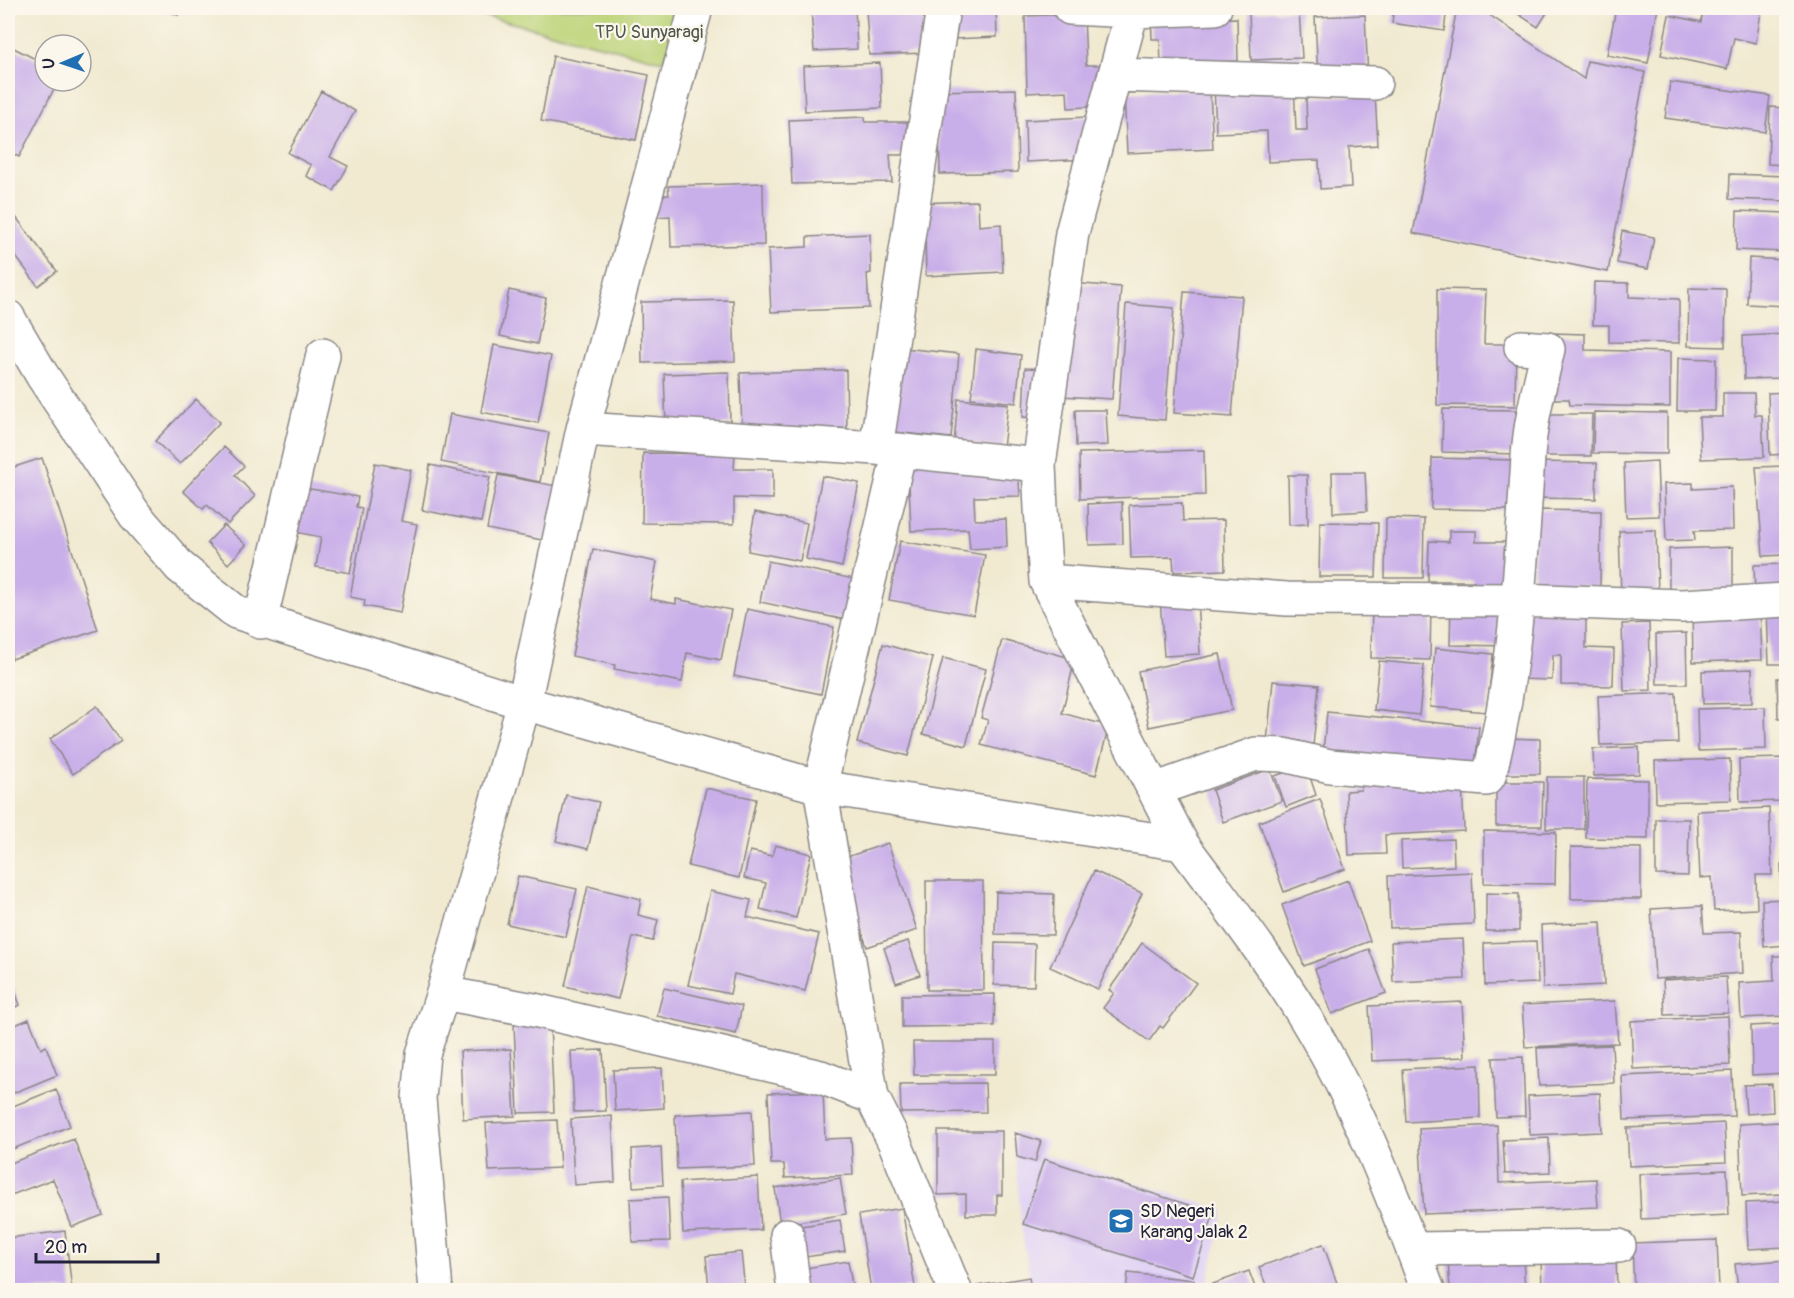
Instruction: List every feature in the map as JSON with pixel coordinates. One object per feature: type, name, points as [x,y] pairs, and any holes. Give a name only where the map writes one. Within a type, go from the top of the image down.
[{"type":"street","points":[[436,1290],[419,1078],[423,1054],[443,993],[524,703],[583,429],[696,8]]},
{"type":"street","points":[[943,8],[888,449],[820,787],[872,1096],[894,1141],[955,1290]]},
{"type":"street","points":[[1070,8],[1132,11],[1215,8]]},
{"type":"street","points":[[1132,11],[1072,233],[1039,465],[1046,581],[1182,844],[1307,1020],[1364,1131],[1428,1290]]},
{"type":"street","points":[[1116,75],[1375,83]]},
{"type":"street","points":[[9,322],[135,514],[180,567],[236,612],[260,622],[524,703],[820,787],[1182,844]]},
{"type":"street","points":[[1154,790],[1256,754],[1284,755],[1330,766],[1486,779],[1508,695],[1518,600],[1528,458],[1535,405],[1548,349],[1521,347]]},
{"type":"street","points":[[260,622],[323,355]]},
{"type":"street","points":[[583,429],[888,449],[1039,465]]},
{"type":"street","points":[[1046,581],[1287,599],[1518,600],[1682,606],[1786,600]]},
{"type":"street","points":[[443,993],[534,1010],[810,1075],[872,1096]]},
{"type":"street","points":[[787,1235],[794,1290]]},
{"type":"street","points":[[1413,1249],[1619,1246]]},
{"type":"shaded area","name":"SD Negeri Karang Jalak 2","points":[[1013,1131],[1046,1141],[1042,1154],[1224,1210],[1206,1290],[1032,1290],[1022,1232]]},
{"type":"green space","name":"TPU Sunyaragi","points":[[453,8],[692,8],[662,61]]},
{"type":"building","points":[[161,8],[181,8],[178,15]]},
{"type":"building","points":[[811,8],[855,8],[857,49],[814,51]]},
{"type":"building","points":[[924,8],[926,53],[869,55],[866,10]]},
{"type":"building","points":[[996,8],[997,37],[953,39],[951,10]]},
{"type":"building","points":[[1394,8],[1447,8],[1444,31],[1392,23]]},
{"type":"building","points":[[1457,8],[1479,8],[1584,79],[1587,61],[1645,72],[1608,272],[1413,233]]},
{"type":"building","points":[[1509,8],[1550,8],[1538,27]]},
{"type":"building","points":[[1616,8],[1658,8],[1648,63],[1607,55]]},
{"type":"building","points":[[1704,8],[1734,8],[1761,13],[1756,43],[1734,38],[1727,69],[1661,55],[1669,15],[1701,22]]},
{"type":"building","points":[[1299,10],[1302,58],[1251,60],[1249,12]]},
{"type":"building","points":[[1151,12],[1204,19],[1237,18],[1238,61],[1161,64],[1160,39],[1152,39]]},
{"type":"building","points":[[1084,14],[1086,65],[1103,65],[1105,106],[1068,108],[1067,91],[1027,93],[1025,16]]},
{"type":"building","points":[[1365,15],[1368,77],[1318,79],[1315,17]]},
{"type":"building","points":[[8,45],[33,58],[33,93],[52,93],[19,157],[8,151]]},
{"type":"building","points":[[553,56],[649,75],[636,140],[541,121]]},
{"type":"building","points":[[880,63],[882,108],[805,111],[803,66]]},
{"type":"building","points":[[1294,82],[1296,130],[1307,130],[1306,98],[1375,95],[1378,145],[1349,147],[1351,187],[1320,189],[1319,160],[1268,162],[1267,131],[1216,133],[1214,85]]},
{"type":"building","points":[[1670,82],[1770,96],[1765,132],[1665,118]]},
{"type":"building","points":[[1016,89],[1018,172],[940,174],[938,91]]},
{"type":"building","points":[[1210,89],[1213,149],[1127,153],[1124,93]]},
{"type":"building","points":[[321,91],[355,111],[330,157],[348,166],[334,191],[306,176],[311,165],[288,153]]},
{"type":"building","points":[[1770,107],[1786,108],[1786,165],[1768,164]]},
{"type":"building","points":[[865,117],[865,122],[907,122],[909,155],[890,155],[892,182],[792,184],[789,120]]},
{"type":"building","points":[[1088,117],[1090,159],[1026,162],[1025,120]]},
{"type":"building","points":[[1730,174],[1786,176],[1786,201],[1729,199]]},
{"type":"building","points":[[763,183],[764,245],[671,247],[670,216],[655,217],[655,196],[669,195],[668,186]]},
{"type":"building","points":[[978,201],[979,226],[1001,224],[1003,272],[926,276],[925,231],[915,203]]},
{"type":"building","points":[[1737,211],[1786,213],[1786,252],[1736,250]]},
{"type":"building","points":[[12,212],[57,271],[38,286],[8,246],[8,215]]},
{"type":"building","points":[[1622,231],[1654,237],[1648,269],[1617,263]]},
{"type":"building","points":[[870,234],[871,273],[867,274],[869,308],[771,312],[768,249],[807,247],[807,237]]},
{"type":"building","points":[[1749,258],[1786,260],[1786,306],[1747,304]]},
{"type":"building","points":[[1594,282],[1629,283],[1629,297],[1679,299],[1679,343],[1609,342],[1609,325],[1593,325]]},
{"type":"building","points":[[1070,283],[1121,287],[1112,399],[1061,396]]},
{"type":"building","points":[[1689,288],[1726,289],[1725,347],[1688,346]]},
{"type":"building","points":[[1437,289],[1486,290],[1484,344],[1516,344],[1515,406],[1437,405]]},
{"type":"building","points":[[509,290],[546,298],[537,344],[500,336]]},
{"type":"building","points":[[1184,292],[1242,296],[1232,417],[1174,413]]},
{"type":"building","points":[[733,300],[735,361],[642,363],[641,302]]},
{"type":"building","points":[[1126,304],[1174,308],[1165,420],[1118,416]]},
{"type":"building","points":[[1551,333],[1585,334],[1585,350],[1670,352],[1670,407],[1570,405],[1569,399],[1550,399]]},
{"type":"building","points":[[1786,334],[1786,378],[1744,379],[1743,336]]},
{"type":"building","points":[[494,345],[551,356],[538,423],[481,412]]},
{"type":"building","points":[[894,347],[959,354],[951,438],[884,431]]},
{"type":"building","points":[[976,349],[1021,355],[1016,403],[971,398]]},
{"type":"building","points":[[1678,358],[1716,359],[1715,411],[1677,411]]},
{"type":"building","points":[[1025,368],[1047,369],[1045,419],[1023,417]]},
{"type":"building","points":[[846,370],[847,428],[742,431],[740,373]]},
{"type":"building","points":[[729,372],[730,424],[666,426],[664,374]]},
{"type":"building","points":[[1786,392],[1786,454],[1770,455],[1768,393]]},
{"type":"building","points":[[1723,393],[1754,393],[1755,415],[1762,415],[1764,457],[1701,459],[1699,417],[1723,417]]},
{"type":"building","points":[[196,399],[220,422],[180,464],[155,441]]},
{"type":"building","points":[[958,399],[1008,404],[1003,448],[954,443]]},
{"type":"building","points":[[1443,409],[1516,410],[1516,454],[1442,452]]},
{"type":"building","points":[[1075,410],[1106,410],[1108,445],[1076,446]]},
{"type":"building","points":[[1594,412],[1667,413],[1667,454],[1593,453]]},
{"type":"building","points":[[450,414],[549,433],[540,482],[441,462]]},
{"type":"building","points":[[1536,414],[1592,414],[1591,456],[1536,456]]},
{"type":"building","points":[[224,447],[244,466],[235,475],[255,496],[228,524],[207,505],[203,509],[183,491]]},
{"type":"building","points":[[1204,450],[1205,495],[1080,499],[1079,453]]},
{"type":"building","points":[[643,453],[735,454],[734,469],[773,469],[773,499],[734,498],[734,524],[642,523]]},
{"type":"building","points":[[42,458],[98,630],[12,659],[8,644],[8,469]]},
{"type":"building","points":[[1432,458],[1515,460],[1514,510],[1431,509]]},
{"type":"building","points":[[908,461],[1018,465],[1020,496],[974,497],[975,520],[1006,519],[1007,547],[970,549],[968,529],[911,531]]},
{"type":"building","points":[[1657,461],[1659,516],[1626,517],[1624,463]]},
{"type":"building","points":[[1532,462],[1597,463],[1596,499],[1532,498]]},
{"type":"building","points":[[375,463],[411,470],[401,521],[417,524],[400,613],[364,606],[365,600],[350,597]]},
{"type":"building","points":[[430,465],[490,477],[481,522],[422,510]]},
{"type":"building","points":[[1786,466],[1786,555],[1763,556],[1756,467]]},
{"type":"building","points":[[1332,472],[1365,472],[1367,511],[1333,513]]},
{"type":"building","points":[[498,475],[557,486],[547,541],[487,529]]},
{"type":"building","points":[[1288,475],[1307,475],[1308,524],[1289,525]]},
{"type":"building","points":[[822,476],[859,483],[842,567],[806,559]]},
{"type":"building","points":[[1693,483],[1693,489],[1732,487],[1733,530],[1694,531],[1695,540],[1666,541],[1664,484]]},
{"type":"building","points":[[299,487],[358,497],[356,507],[362,508],[350,573],[316,567],[321,537],[290,531]]},
{"type":"building","points":[[1122,502],[1123,544],[1089,545],[1088,504]]},
{"type":"building","points":[[1182,503],[1183,521],[1224,520],[1225,570],[1174,572],[1173,557],[1131,558],[1129,505]]},
{"type":"building","points":[[1535,510],[1601,511],[1600,586],[1533,585]]},
{"type":"building","points":[[755,512],[807,523],[800,561],[748,551]]},
{"type":"building","points":[[1386,518],[1424,519],[1423,578],[1385,578]]},
{"type":"building","points":[[1320,522],[1378,523],[1376,577],[1319,577]]},
{"type":"building","points":[[224,525],[246,545],[228,564],[207,543]]},
{"type":"building","points":[[1656,530],[1658,594],[1621,596],[1619,531]]},
{"type":"building","points":[[1449,531],[1476,531],[1476,542],[1505,542],[1504,559],[1518,559],[1517,592],[1474,591],[1474,581],[1428,581],[1429,541],[1449,542]]},
{"type":"building","points":[[900,541],[985,555],[974,615],[889,600]]},
{"type":"building","points":[[1733,547],[1733,589],[1669,591],[1669,549]]},
{"type":"building","points":[[593,549],[657,562],[650,599],[676,604],[676,599],[731,610],[721,660],[687,653],[682,682],[614,669],[615,665],[572,656]]},
{"type":"building","points":[[768,561],[854,579],[846,620],[760,602]]},
{"type":"building","points":[[1786,564],[1786,595],[1755,596],[1754,565]]},
{"type":"building","points":[[1197,597],[1200,654],[1164,656],[1160,599]]},
{"type":"building","points":[[1372,602],[1431,603],[1430,660],[1371,658]]},
{"type":"building","points":[[1451,602],[1512,604],[1512,646],[1450,645]]},
{"type":"building","points":[[1760,605],[1762,660],[1693,662],[1692,607]]},
{"type":"building","points":[[747,609],[834,627],[821,694],[734,676]]},
{"type":"building","points":[[1767,609],[1786,609],[1786,664],[1769,664]]},
{"type":"building","points":[[1526,611],[1586,612],[1586,648],[1614,649],[1613,686],[1561,685],[1561,655],[1553,655],[1552,680],[1516,679]]},
{"type":"building","points":[[1649,623],[1651,690],[1624,691],[1622,624]]},
{"type":"building","points":[[1686,633],[1687,684],[1657,684],[1656,634]]},
{"type":"building","points":[[1002,640],[1075,659],[1062,713],[1109,726],[1096,775],[981,745],[988,720],[981,718]]},
{"type":"building","points":[[883,644],[933,658],[908,756],[857,743]]},
{"type":"building","points":[[1435,648],[1493,654],[1487,712],[1430,707]]},
{"type":"building","points":[[1220,654],[1232,710],[1149,727],[1138,671]]},
{"type":"building","points":[[943,658],[986,669],[966,746],[923,734]]},
{"type":"building","points":[[1379,661],[1424,665],[1419,715],[1374,710]]},
{"type":"building","points":[[1752,669],[1752,703],[1703,704],[1702,671]]},
{"type":"building","points":[[1777,678],[1786,678],[1786,718],[1778,718]]},
{"type":"building","points":[[1273,681],[1319,685],[1313,746],[1267,742]]},
{"type":"building","points":[[1676,693],[1678,743],[1600,745],[1598,696]]},
{"type":"building","points":[[97,706],[121,741],[73,774],[50,739]]},
{"type":"building","points":[[1765,707],[1766,749],[1698,751],[1697,709]]},
{"type":"building","points":[[1327,712],[1479,727],[1474,776],[1322,761]]},
{"type":"building","points":[[1500,738],[1540,739],[1540,774],[1499,774]]},
{"type":"building","points":[[1639,747],[1639,774],[1594,776],[1593,749]]},
{"type":"building","points":[[1786,758],[1786,801],[1740,802],[1739,759]]},
{"type":"building","points":[[1730,759],[1731,800],[1656,802],[1655,761]]},
{"type":"building","points":[[1306,765],[1316,795],[1286,807],[1275,776]]},
{"type":"building","points":[[1270,769],[1282,801],[1223,822],[1212,790]]},
{"type":"building","points":[[1547,777],[1584,777],[1584,829],[1546,829]]},
{"type":"building","points":[[1462,779],[1464,831],[1385,835],[1386,854],[1349,855],[1346,791],[1361,790],[1361,783]]},
{"type":"building","points":[[1587,779],[1648,780],[1648,839],[1586,838]]},
{"type":"building","points":[[1496,782],[1543,782],[1542,826],[1496,826]]},
{"type":"building","points":[[706,788],[756,799],[739,878],[688,866]]},
{"type":"building","points":[[566,795],[599,802],[588,849],[556,841]]},
{"type":"building","points":[[1320,799],[1345,869],[1284,892],[1259,822]]},
{"type":"building","points":[[1769,808],[1772,875],[1756,875],[1757,909],[1714,911],[1712,877],[1700,878],[1697,811]]},
{"type":"building","points":[[1786,811],[1786,856],[1783,856],[1781,812]]},
{"type":"building","points":[[1656,819],[1689,819],[1688,876],[1656,875]]},
{"type":"building","points":[[1484,831],[1556,832],[1555,884],[1484,883]]},
{"type":"building","points":[[1453,839],[1454,866],[1402,868],[1401,841]]},
{"type":"building","points":[[888,843],[917,930],[867,947],[838,860]]},
{"type":"building","points":[[775,845],[811,854],[796,918],[760,909],[766,883],[744,878],[750,851],[772,856]]},
{"type":"building","points":[[1571,847],[1641,848],[1641,899],[1571,899]]},
{"type":"building","points":[[1786,863],[1786,894],[1782,894],[1781,864]]},
{"type":"building","points":[[1094,871],[1142,893],[1098,989],[1050,967]]},
{"type":"building","points":[[1472,872],[1474,924],[1390,928],[1388,876]]},
{"type":"building","points":[[518,876],[577,889],[566,937],[507,924]]},
{"type":"building","points":[[1348,880],[1370,941],[1304,966],[1282,905]]},
{"type":"building","points":[[926,881],[983,881],[984,990],[927,990]]},
{"type":"building","points":[[588,886],[641,899],[638,915],[658,920],[653,941],[633,937],[618,999],[565,986]]},
{"type":"building","points":[[710,891],[751,900],[747,917],[819,934],[805,991],[734,974],[730,994],[688,985]]},
{"type":"building","points":[[996,892],[1054,894],[1053,935],[995,934]]},
{"type":"building","points":[[1486,893],[1519,894],[1519,931],[1486,931]]},
{"type":"building","points":[[1786,899],[1786,945],[1764,947],[1762,900]]},
{"type":"building","points":[[1702,906],[1704,933],[1741,932],[1743,973],[1655,979],[1651,909]]},
{"type":"building","points":[[1601,922],[1604,985],[1543,988],[1541,925]]},
{"type":"building","points":[[1463,939],[1465,979],[1393,982],[1391,942]]},
{"type":"building","points":[[908,941],[920,975],[896,983],[884,948]]},
{"type":"building","points":[[1536,941],[1538,983],[1485,985],[1484,943]]},
{"type":"building","points":[[995,943],[1035,944],[1034,986],[994,985]]},
{"type":"building","points":[[1142,943],[1196,983],[1163,1028],[1160,1026],[1149,1041],[1103,1008],[1114,993],[1109,990]]},
{"type":"building","points":[[1369,949],[1386,993],[1332,1014],[1315,969]]},
{"type":"building","points":[[1773,956],[1786,956],[1786,1016],[1741,1018],[1739,983],[1774,981]]},
{"type":"building","points":[[8,972],[20,1005],[8,1010]]},
{"type":"building","points":[[1726,977],[1728,1013],[1665,1015],[1663,980]]},
{"type":"building","points":[[664,988],[742,1006],[736,1034],[657,1016]]},
{"type":"building","points":[[995,994],[994,1026],[902,1027],[902,995]]},
{"type":"building","points":[[1615,1001],[1618,1043],[1525,1047],[1522,1005]]},
{"type":"building","points":[[1462,1002],[1465,1057],[1372,1061],[1369,1006]]},
{"type":"building","points":[[1728,1016],[1730,1065],[1633,1069],[1631,1021]]},
{"type":"building","points":[[29,1019],[41,1049],[46,1046],[57,1075],[11,1094],[8,1086],[8,1062],[12,1060],[8,1048],[8,1028]]},
{"type":"building","points":[[550,1024],[554,1112],[518,1113],[514,1025]]},
{"type":"building","points":[[1786,1024],[1786,1073],[1752,1075],[1751,1026]]},
{"type":"building","points":[[913,1042],[995,1042],[995,1075],[914,1075]]},
{"type":"building","points":[[1612,1045],[1614,1083],[1539,1086],[1537,1048]]},
{"type":"building","points":[[511,1049],[515,1116],[463,1119],[460,1051]]},
{"type":"building","points":[[603,1050],[606,1111],[574,1112],[571,1051]]},
{"type":"building","points":[[1523,1057],[1525,1116],[1496,1117],[1493,1058]]},
{"type":"building","points":[[1479,1065],[1480,1118],[1406,1122],[1403,1069]]},
{"type":"building","points":[[662,1068],[664,1108],[615,1111],[613,1070]]},
{"type":"building","points":[[1732,1071],[1734,1116],[1624,1120],[1622,1076]]},
{"type":"building","points":[[985,1083],[986,1112],[901,1113],[900,1084]]},
{"type":"building","points":[[1772,1084],[1773,1112],[1746,1114],[1744,1085]]},
{"type":"building","points":[[56,1089],[70,1126],[8,1151],[8,1108]]},
{"type":"building","points":[[823,1091],[825,1139],[851,1138],[853,1175],[785,1178],[784,1164],[771,1164],[768,1093]]},
{"type":"building","points":[[1600,1093],[1602,1132],[1530,1135],[1528,1096]]},
{"type":"building","points":[[752,1111],[755,1166],[677,1169],[675,1115]]},
{"type":"building","points":[[612,1116],[615,1182],[574,1185],[571,1119]]},
{"type":"building","points":[[557,1120],[560,1168],[489,1171],[486,1123]]},
{"type":"building","points":[[1780,1122],[1783,1194],[1742,1196],[1739,1124]]},
{"type":"building","points":[[1724,1123],[1726,1162],[1629,1166],[1627,1128]]},
{"type":"building","points":[[1497,1125],[1499,1183],[1596,1179],[1598,1207],[1424,1214],[1419,1129]]},
{"type":"building","points":[[938,1131],[1002,1131],[1002,1195],[997,1195],[997,1215],[966,1215],[966,1194],[938,1195]]},
{"type":"building","points":[[1015,1133],[1041,1141],[1035,1162],[1017,1157]]},
{"type":"building","points":[[1549,1138],[1550,1172],[1505,1174],[1503,1140]]},
{"type":"building","points":[[74,1139],[103,1215],[72,1227],[53,1179],[9,1196],[8,1164]]},
{"type":"building","points":[[661,1147],[663,1185],[633,1187],[632,1149]]},
{"type":"building","points":[[1044,1159],[1214,1213],[1193,1276],[1023,1224]]},
{"type":"building","points":[[1727,1170],[1729,1215],[1641,1219],[1639,1174]]},
{"type":"building","points":[[758,1177],[761,1230],[683,1233],[680,1182]]},
{"type":"building","points":[[840,1178],[846,1214],[780,1225],[775,1188]]},
{"type":"building","points":[[668,1197],[670,1241],[632,1242],[630,1199]]},
{"type":"building","points":[[1786,1201],[1786,1247],[1748,1249],[1746,1203]]},
{"type":"building","points":[[902,1208],[915,1287],[871,1290],[859,1215]]},
{"type":"building","points":[[840,1220],[845,1251],[799,1258],[795,1227]]},
{"type":"building","points":[[65,1231],[72,1290],[8,1290],[8,1238]]},
{"type":"building","points":[[1717,1240],[1719,1290],[1634,1290],[1632,1243]]},
{"type":"building","points":[[1323,1244],[1337,1283],[1315,1290],[1268,1290],[1259,1267]]},
{"type":"building","points":[[741,1252],[745,1290],[709,1290],[706,1256]]},
{"type":"building","points":[[1616,1253],[1617,1290],[1542,1290],[1541,1257]]},
{"type":"building","points":[[1523,1257],[1525,1290],[1450,1290],[1448,1260]]},
{"type":"building","points":[[1786,1260],[1786,1290],[1738,1290],[1735,1264]]},
{"type":"building","points":[[848,1261],[853,1290],[803,1290],[799,1269]]},
{"type":"building","points":[[1249,1271],[1256,1290],[1209,1290],[1210,1285]]},
{"type":"building","points":[[1128,1273],[1194,1280],[1193,1290],[1126,1290]]},
{"type":"building","points":[[1029,1277],[1031,1290],[977,1290],[976,1286]]},
{"type":"place","name":"SD Negeri Karang Jalak 2","points":[[1121,1221]]}]
